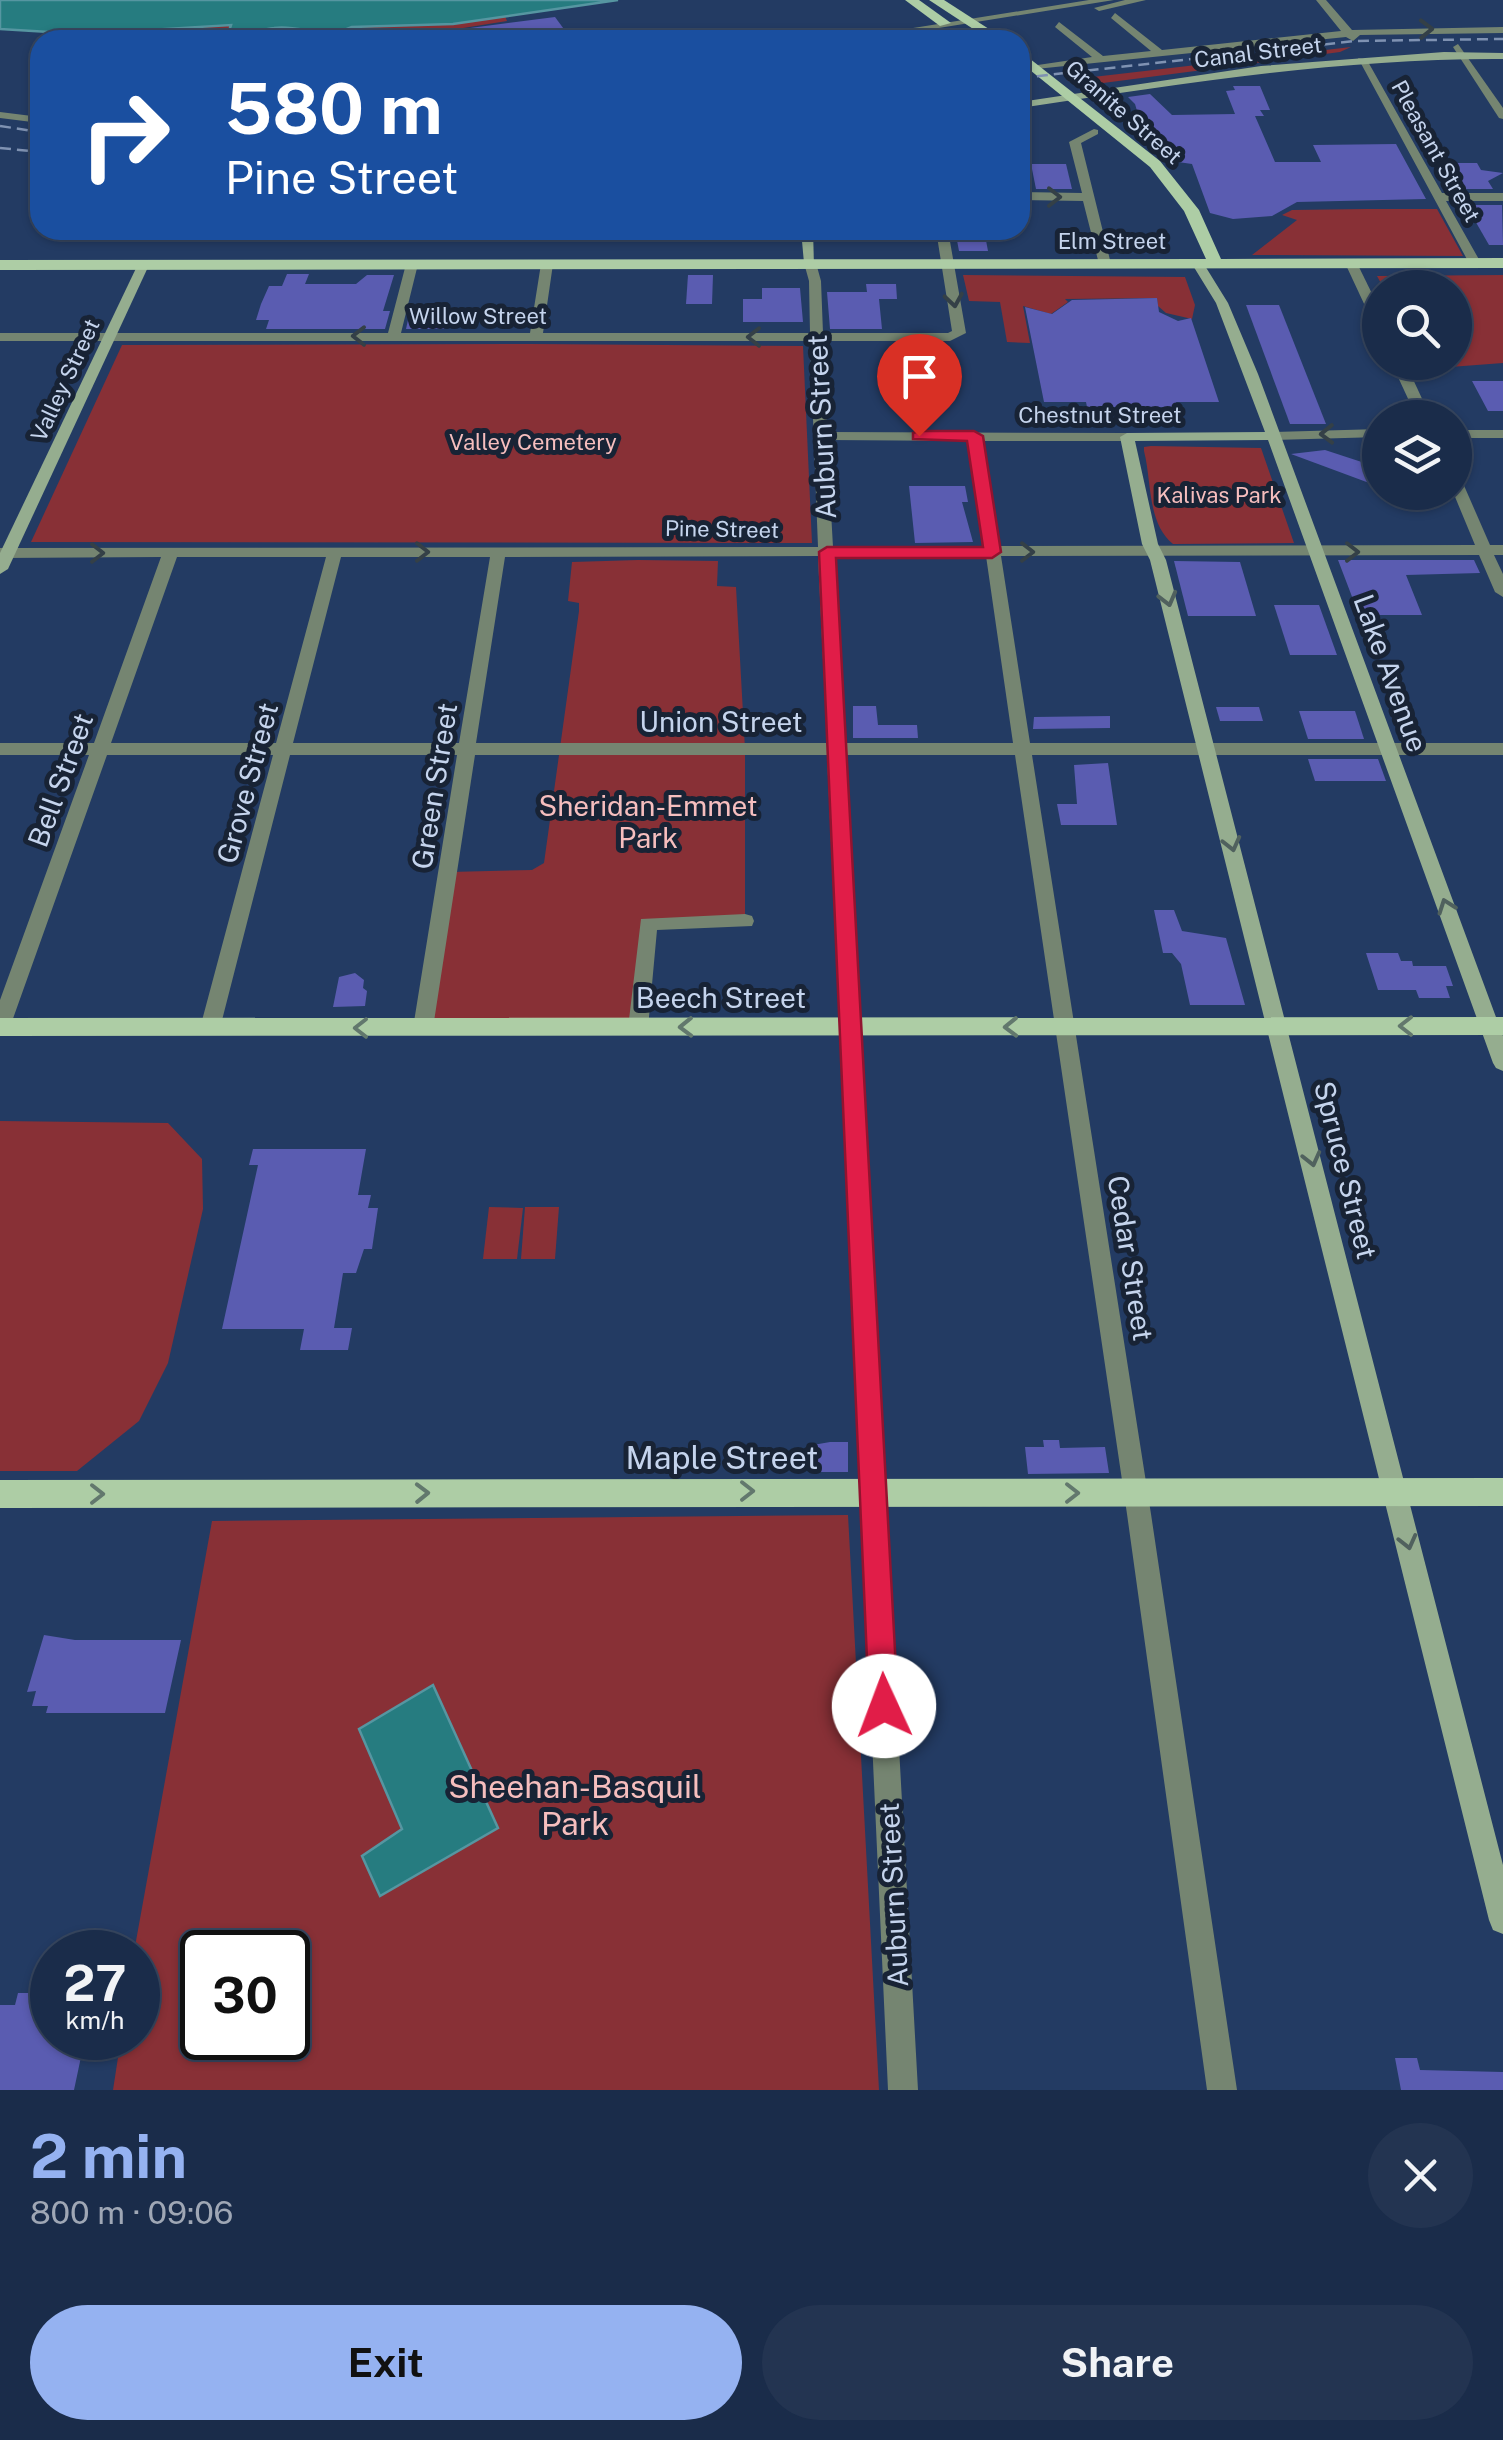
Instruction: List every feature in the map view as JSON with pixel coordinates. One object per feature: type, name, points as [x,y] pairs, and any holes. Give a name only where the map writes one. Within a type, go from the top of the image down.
[{"type":"main road","points":[[911,0],[956,30]]},
{"type":"main road","points":[[935,0],[984,30]]},
{"type":"main road","name":"Granite Street","points":[[1030,62],[1142,152],[1174,186],[1192,210],[1207,264]]},
{"type":"main road","name":"Granite Street","points":[[1030,84],[1124,153],[1154,183],[1207,264]]},
{"type":"main road","name":"Elm Street","points":[[2,268],[144,264],[1503,263]]},
{"type":"main road","name":"Beech Street","points":[[0,1028],[1496,1026]]},
{"type":"main road","name":"Maple Street","points":[[0,1494],[1503,1492]]},
{"type":"street","points":[[973,23],[1109,0]]},
{"type":"street","points":[[919,30],[1141,0]]},
{"type":"street","name":"Pleasant Street","points":[[1321,0],[1350,33],[1363,55],[1475,263]]},
{"type":"street","points":[[1115,16],[1162,55]]},
{"type":"street","points":[[1059,24],[1102,60]]},
{"type":"street","points":[[932,30],[950,26]]},
{"type":"street","points":[[1036,66],[1350,33],[1503,30]]},
{"type":"street","points":[[1460,51],[1503,116]]},
{"type":"street","name":"Canal Street","points":[[1030,103],[1070,93],[1363,55],[1503,52]]},
{"type":"street","name":"Canal Street","points":[[1030,97],[1048,97]]},
{"type":"street","points":[[0,114],[30,118]]},
{"type":"street","points":[[1094,132],[1075,142],[1105,264]]},
{"type":"street","points":[[1030,196],[1087,197]]},
{"type":"street","points":[[1438,197],[1503,196]]},
{"type":"street","points":[[808,240],[810,263]]},
{"type":"street","points":[[944,240],[948,263]]},
{"type":"street","name":"Auburn Street","points":[[810,263],[815,281],[903,2090]]},
{"type":"street","name":"Willow Street","points":[[0,337],[956,336],[948,263]]},
{"type":"street","points":[[1352,263],[1362,284]]},
{"type":"street","name":"Valley Street","points":[[2,558],[144,264]]},
{"type":"street","points":[[394,336],[412,264]]},
{"type":"street","points":[[536,336],[548,264]]},
{"type":"street","name":"Lake Avenue","points":[[1207,264],[1496,1026],[1503,1064]]},
{"type":"street","name":"Chestnut Street","points":[[820,436],[1362,434]]},
{"type":"street","points":[[1472,434],[1503,434]]},
{"type":"street","name":"Cedar Street","points":[[974,436],[1136,1493],[1222,2090]]},
{"type":"street","name":"Spruce Street","points":[[1127,437],[1503,1920]]},
{"type":"street","points":[[1467,510],[1503,592]]},
{"type":"street","name":"Pine Street","points":[[2,558],[171,552],[1503,550]]},
{"type":"street","name":"Bell Street","points":[[0,1028],[171,552]]},
{"type":"street","name":"Grove Street","points":[[210,1028],[335,552]]},
{"type":"street","name":"Green Street","points":[[423,1028],[498,552]]},
{"type":"street","name":"Union Street","points":[[0,749],[1503,750]]},
{"type":"street","points":[[638,1028],[648,924],[745,921]]},
{"type":"green space","points":[[505,16],[507,21],[451,30],[346,30],[352,27],[453,24]]},
{"type":"green space","points":[[232,25],[237,30],[149,30]]},
{"type":"green space","points":[[1351,47],[1340,52],[1080,86],[1067,80]]},
{"type":"green space","points":[[1437,209],[1463,256],[1252,255],[1297,220],[1282,215],[1292,210]]},
{"type":"green space","points":[[963,275],[1185,277],[1195,305],[1192,319],[1166,313],[1158,306],[1157,298],[1065,299],[1068,302],[1051,314],[1023,306],[1030,343],[1007,342],[1000,302],[969,301]]},
{"type":"green space","points":[[1472,275],[1503,275],[1503,363],[1472,365]]},
{"type":"green space","name":"Valley Cemetery","points":[[122,345],[803,346],[812,543],[31,542]]},
{"type":"green space","name":"Kalivas Park","points":[[1144,447],[1261,448],[1294,543],[1173,544],[1159,525],[1152,501],[1144,451]]},
{"type":"green space","name":"Sheridan-Emmet Park","points":[[718,561],[717,586],[736,587],[745,749],[745,921],[655,921],[638,1028],[423,1028],[449,872],[532,870],[544,863],[579,611],[579,603],[568,601],[572,562]]},
{"type":"green space","points":[[0,1121],[168,1123],[202,1159],[203,1209],[168,1363],[139,1421],[77,1471],[0,1471]]},
{"type":"green space","points":[[489,1207],[523,1208],[517,1259],[483,1259]]},
{"type":"green space","points":[[525,1207],[559,1207],[555,1259],[521,1259]]},
{"type":"green space","name":"Sheehan-Basquil Park","points":[[848,1515],[879,2090],[113,2090],[118,2060],[160,2060],[160,1930],[138,1930],[212,1521]]},
{"type":"shaded area","points":[[0,0],[618,0],[453,24],[344,30],[229,30],[231,25],[148,30],[0,29]]},
{"type":"shaded area","points":[[433,1685],[498,1828],[380,1896],[362,1856],[402,1829],[359,1729]]},
{"type":"building","points":[[555,17],[565,30],[455,30]]},
{"type":"building","points":[[1233,86],[1260,86],[1270,110],[1260,110],[1264,116],[1255,116],[1275,162],[1321,162],[1313,145],[1396,144],[1426,199],[1297,202],[1272,216],[1233,219],[1210,213],[1192,164],[1164,160],[1149,121],[1140,121],[1135,104],[1128,97],[1150,94],[1172,115],[1235,114],[1226,91],[1235,90]]},
{"type":"building","points":[[1445,163],[1477,163],[1481,170],[1503,173],[1488,181],[1493,189],[1457,189]]},
{"type":"building","points":[[1031,164],[1066,164],[1072,189],[1036,189]]},
{"type":"building","points":[[1466,205],[1502,205],[1503,245],[1489,245]]},
{"type":"building","points":[[957,240],[986,240],[988,251],[959,251]]},
{"type":"building","points":[[287,274],[309,274],[305,284],[356,284],[367,275],[394,275],[383,311],[390,311],[385,329],[266,329],[269,320],[256,320],[261,304],[269,286],[282,286]]},
{"type":"building","points":[[688,275],[713,275],[712,304],[686,304]]},
{"type":"building","points":[[866,284],[896,284],[897,299],[879,299],[882,329],[830,329],[827,292],[867,292]]},
{"type":"building","points":[[762,288],[800,288],[803,322],[743,322],[743,299],[762,299]]},
{"type":"building","points":[[1157,298],[1159,312],[1178,321],[1191,318],[1219,402],[1176,402],[1178,407],[1087,407],[1086,402],[1044,402],[1025,307],[1052,314],[1072,300]]},
{"type":"building","points":[[1246,305],[1279,305],[1326,424],[1290,424]]},
{"type":"building","points":[[410,311],[448,311],[444,329],[406,329]]},
{"type":"building","points":[[1472,381],[1503,381],[1503,411],[1488,411]]},
{"type":"building","points":[[1325,450],[1362,462],[1362,480],[1291,454]]},
{"type":"building","points":[[909,486],[965,486],[968,502],[962,502],[973,542],[915,543]]},
{"type":"building","points":[[1338,560],[1474,560],[1480,573],[1406,575],[1422,615],[1359,615]]},
{"type":"building","points":[[1174,561],[1240,562],[1256,616],[1188,616]]},
{"type":"building","points":[[1274,605],[1319,605],[1337,655],[1290,655]]},
{"type":"building","points":[[853,706],[876,706],[878,725],[917,725],[918,738],[853,738]]},
{"type":"building","points":[[1216,707],[1259,707],[1263,721],[1220,721]]},
{"type":"building","points":[[1299,711],[1355,711],[1364,739],[1308,739]]},
{"type":"building","points":[[1110,716],[1110,728],[1033,729],[1034,717]]},
{"type":"building","points":[[1308,759],[1378,759],[1386,781],[1315,781]]},
{"type":"building","points":[[1108,763],[1117,825],[1061,825],[1057,804],[1077,804],[1074,765]]},
{"type":"building","points":[[1154,910],[1174,910],[1182,931],[1226,938],[1245,1005],[1190,1005],[1181,964],[1172,953],[1163,953]]},
{"type":"building","points":[[1366,953],[1398,953],[1401,961],[1412,961],[1413,966],[1446,966],[1453,986],[1446,986],[1450,998],[1419,998],[1416,990],[1378,990]]},
{"type":"building","points":[[355,973],[364,980],[365,1006],[333,1007],[339,977]]},
{"type":"building","points":[[253,1149],[366,1149],[358,1195],[371,1195],[368,1208],[378,1208],[372,1249],[364,1249],[356,1273],[343,1273],[334,1328],[352,1328],[348,1350],[300,1350],[304,1329],[222,1329],[258,1165],[249,1165]]},
{"type":"building","points":[[1043,1440],[1059,1440],[1060,1448],[1105,1447],[1109,1473],[1028,1474],[1025,1447],[1044,1447]]},
{"type":"building","points":[[848,1442],[848,1472],[813,1472],[813,1445]]},
{"type":"building","points":[[44,1635],[75,1640],[181,1640],[165,1713],[46,1713],[48,1706],[32,1706],[36,1691],[27,1692]]},
{"type":"building","points":[[18,1993],[30,1993],[30,2060],[80,2060],[74,2090],[0,2090],[0,2005],[15,2005]]},
{"type":"building","points":[[1395,2058],[1417,2058],[1420,2070],[1503,2072],[1503,2090],[1401,2090]]},
{"type":"railway","points":[[1030,77],[1355,41],[1503,39]]},
{"type":"railway","points":[[0,126],[30,130]]},
{"type":"railway","points":[[0,148],[30,151]]},
{"type":"route","points":[[884,1706],[827,552],[992,552],[974,436],[919,436]]}]
